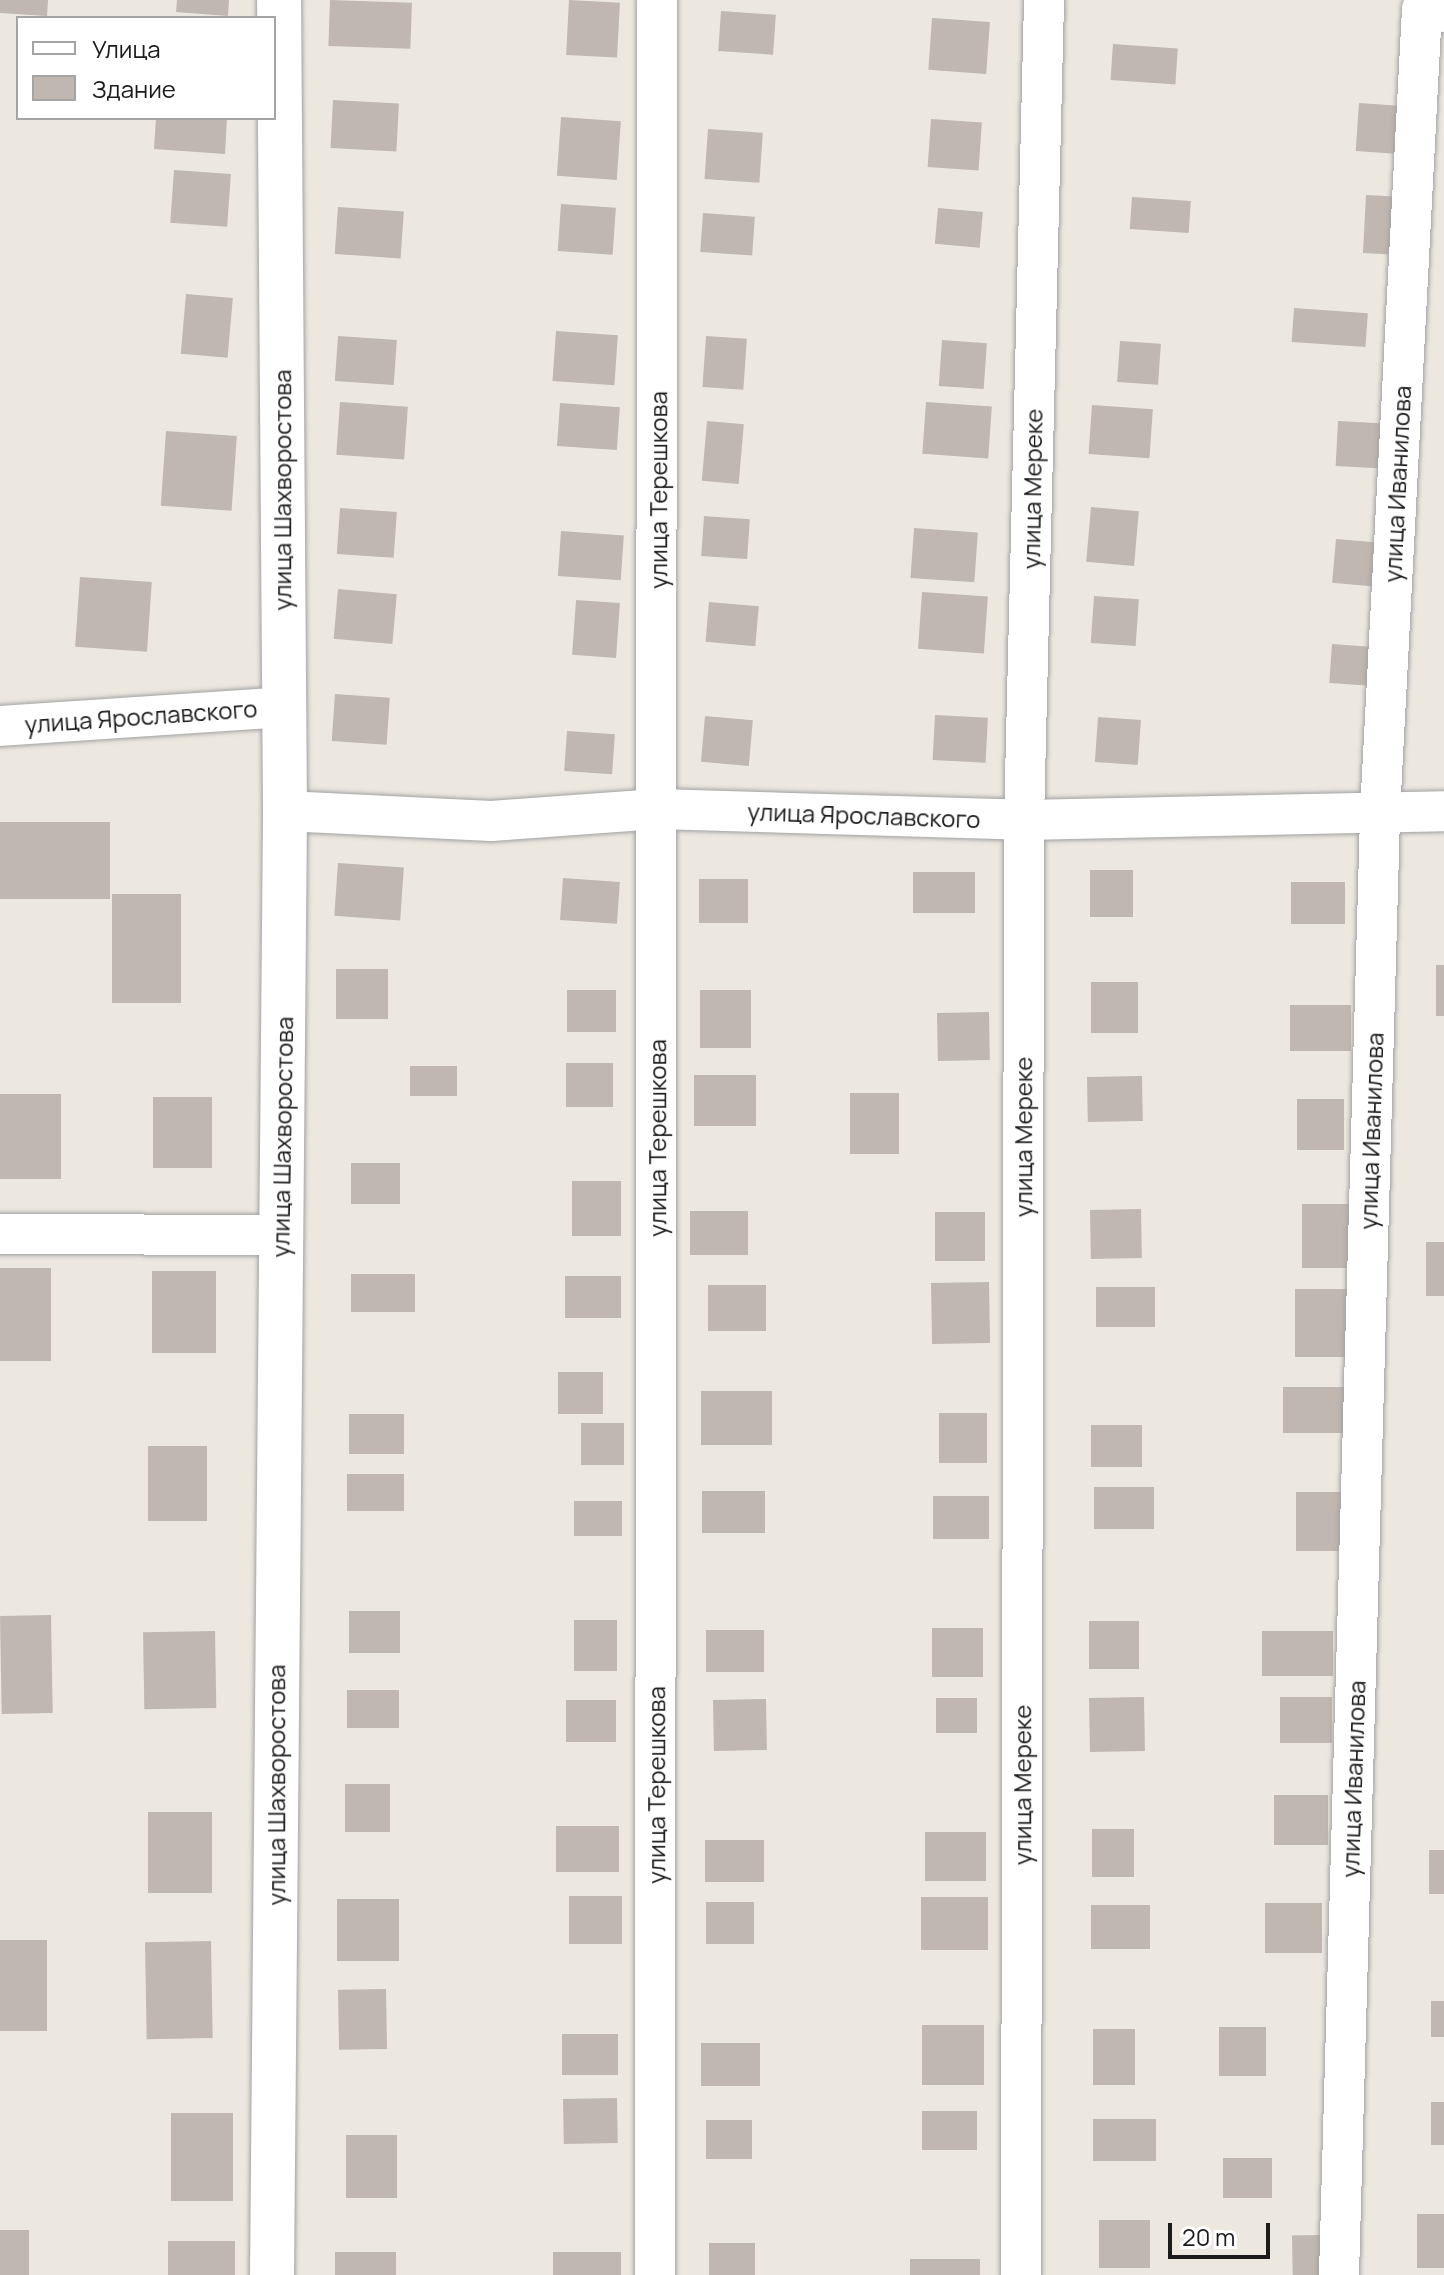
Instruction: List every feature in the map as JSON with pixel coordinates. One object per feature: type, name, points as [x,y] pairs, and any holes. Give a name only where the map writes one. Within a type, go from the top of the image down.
[{"type":"street","name":"улица Шахворостова","points":[[272,2275],[285,811],[279,0]]},
{"type":"street","name":"улица Терешкова","points":[[655,2275],[657,0]]},
{"type":"street","name":"улица Мереке","points":[[1021,2275],[1024,820],[1044,0]]},
{"type":"street","name":"улица Иванилова","points":[[1339,2275],[1380,813],[1422,10],[1444,12]]},
{"type":"street","name":"улица Ярославского","points":[[0,726],[283,707]]},
{"type":"street","name":"улица Ярославского","points":[[285,811],[491,821],[658,809],[1024,820],[1444,811]]},
{"type":"street","points":[[0,1234],[280,1235]]},
{"type":"building","points":[[0,0],[48,0],[47,16],[0,13]]},
{"type":"building","points":[[177,0],[229,0],[228,16],[176,12]]},
{"type":"building","points":[[330,0],[412,3],[410,49],[328,46]]},
{"type":"building","points":[[569,0],[620,3],[617,58],[566,55]]},
{"type":"building","points":[[721,11],[776,15],[773,55],[718,51]]},
{"type":"building","points":[[932,18],[990,22],[986,74],[928,70]]},
{"type":"building","points":[[1113,44],[1178,49],[1175,84],[1110,80]]},
{"type":"building","points":[[333,100],[399,103],[396,151],[330,148]]},
{"type":"building","points":[[1359,103],[1406,106],[1403,154],[1356,151]]},
{"type":"building","points":[[561,117],[621,121],[617,180],[557,176]]},
{"type":"building","points":[[931,119],[982,123],[979,170],[928,167]]},
{"type":"building","points":[[156,120],[227,120],[225,154],[154,149]]},
{"type":"building","points":[[708,129],[763,133],[759,183],[705,179]]},
{"type":"building","points":[[174,170],[231,174],[227,227],[170,223]]},
{"type":"building","points":[[1366,195],[1404,197],[1401,255],[1363,253]]},
{"type":"building","points":[[1132,197],[1191,201],[1189,233],[1130,229]]},
{"type":"building","points":[[561,204],[616,208],[613,255],[558,251]]},
{"type":"building","points":[[338,207],[404,212],[401,258],[335,254]]},
{"type":"building","points":[[938,208],[983,212],[980,248],[935,244]]},
{"type":"building","points":[[703,213],[755,217],[752,256],[700,252]]},
{"type":"building","points":[[186,294],[233,298],[228,358],[181,354]]},
{"type":"building","points":[[1294,308],[1368,313],[1365,347],[1292,342]]},
{"type":"building","points":[[556,331],[618,335],[614,385],[553,381]]},
{"type":"building","points":[[338,336],[397,340],[394,385],[335,381]]},
{"type":"building","points":[[706,336],[747,339],[743,390],[702,387]]},
{"type":"building","points":[[942,340],[987,343],[984,389],[939,386]]},
{"type":"building","points":[[1120,341],[1161,344],[1158,385],[1117,382]]},
{"type":"building","points":[[340,402],[408,407],[404,460],[336,455]]},
{"type":"building","points":[[926,402],[992,407],[988,458],[922,454]]},
{"type":"building","points":[[560,403],[620,407],[617,450],[557,446]]},
{"type":"building","points":[[1092,405],[1153,409],[1149,458],[1089,454]]},
{"type":"building","points":[[707,421],[744,424],[739,484],[702,481]]},
{"type":"building","points":[[1338,421],[1390,424],[1388,469],[1336,466]]},
{"type":"building","points":[[166,431],[237,436],[232,511],[161,506]]},
{"type":"building","points":[[1091,507],[1139,511],[1134,566],[1086,562]]},
{"type":"building","points":[[340,508],[397,512],[394,558],[337,554]]},
{"type":"building","points":[[704,516],[750,519],[747,559],[701,556]]},
{"type":"building","points":[[914,528],[978,532],[974,582],[911,578]]},
{"type":"building","points":[[561,531],[624,535],[621,580],[558,576]]},
{"type":"building","points":[[1336,539],[1386,543],[1382,587],[1332,583]]},
{"type":"building","points":[[80,577],[152,582],[147,652],[75,647]]},
{"type":"building","points":[[338,589],[397,594],[392,644],[334,639]]},
{"type":"building","points":[[922,592],[988,597],[984,653],[918,649]]},
{"type":"building","points":[[1094,596],[1139,599],[1136,646],[1091,643]]},
{"type":"building","points":[[576,600],[620,603],[616,658],[572,655]]},
{"type":"building","points":[[709,602],[759,606],[755,646],[706,642]]},
{"type":"building","points":[[1332,644],[1377,647],[1374,686],[1329,683]]},
{"type":"building","points":[[335,694],[390,698],[387,745],[332,741]]},
{"type":"building","points":[[935,715],[988,718],[986,763],[933,760]]},
{"type":"building","points":[[705,716],[753,720],[749,766],[701,762]]},
{"type":"building","points":[[1098,717],[1141,720],[1138,765],[1095,762]]},
{"type":"building","points":[[567,731],[615,734],[612,774],[564,771]]},
{"type":"building","points":[[0,822],[110,822],[110,899],[0,899]]},
{"type":"building","points":[[338,863],[404,868],[400,920],[334,916]]},
{"type":"building","points":[[1090,870],[1133,870],[1133,917],[1090,917]]},
{"type":"building","points":[[913,872],[975,872],[975,913],[913,913]]},
{"type":"building","points":[[563,878],[620,882],[617,924],[560,920]]},
{"type":"building","points":[[699,879],[748,879],[748,923],[699,923]]},
{"type":"building","points":[[1291,882],[1345,882],[1345,924],[1291,924]]},
{"type":"building","points":[[112,894],[181,894],[181,1003],[112,1003]]},
{"type":"building","points":[[1436,965],[1444,965],[1444,1016],[1436,1016]]},
{"type":"building","points":[[336,969],[388,969],[388,1019],[336,1019]]},
{"type":"building","points":[[1091,982],[1138,982],[1138,1033],[1091,1033]]},
{"type":"building","points":[[567,990],[616,990],[616,1032],[567,1032]]},
{"type":"building","points":[[700,990],[751,990],[751,1048],[700,1048]]},
{"type":"building","points":[[1290,1005],[1351,1005],[1351,1051],[1290,1051]]},
{"type":"building","points":[[989,1012],[990,1060],[938,1061],[937,1013]]},
{"type":"building","points":[[566,1063],[613,1063],[613,1107],[566,1107]]},
{"type":"building","points":[[410,1066],[457,1066],[457,1096],[410,1096]]},
{"type":"building","points":[[694,1075],[756,1075],[756,1126],[694,1126]]},
{"type":"building","points":[[1142,1076],[1143,1121],[1088,1122],[1087,1077]]},
{"type":"building","points":[[850,1093],[899,1093],[899,1154],[850,1154]]},
{"type":"building","points":[[0,1094],[61,1094],[61,1179],[0,1179]]},
{"type":"building","points":[[153,1097],[212,1097],[212,1168],[153,1168]]},
{"type":"building","points":[[1297,1099],[1344,1099],[1344,1150],[1297,1150]]},
{"type":"building","points":[[351,1163],[400,1163],[400,1204],[351,1204]]},
{"type":"building","points":[[572,1181],[621,1181],[621,1236],[572,1236]]},
{"type":"building","points":[[1302,1204],[1349,1204],[1349,1268],[1302,1268]]},
{"type":"building","points":[[1141,1209],[1142,1258],[1091,1259],[1090,1210]]},
{"type":"building","points":[[690,1211],[748,1211],[748,1255],[690,1255]]},
{"type":"building","points":[[935,1212],[985,1212],[985,1261],[935,1261]]},
{"type":"building","points":[[1426,1242],[1444,1242],[1444,1296],[1426,1296]]},
{"type":"building","points":[[0,1268],[51,1268],[51,1361],[0,1361]]},
{"type":"building","points":[[152,1271],[216,1271],[216,1353],[152,1353]]},
{"type":"building","points":[[351,1274],[415,1274],[415,1312],[351,1312]]},
{"type":"building","points":[[565,1276],[621,1276],[621,1318],[565,1318]]},
{"type":"building","points":[[989,1282],[990,1343],[932,1344],[931,1283]]},
{"type":"building","points":[[708,1285],[766,1285],[766,1331],[708,1331]]},
{"type":"building","points":[[1096,1287],[1155,1287],[1155,1327],[1096,1327]]},
{"type":"building","points":[[1295,1289],[1355,1289],[1355,1357],[1295,1357]]},
{"type":"building","points":[[558,1372],[603,1372],[603,1414],[558,1414]]},
{"type":"building","points":[[1283,1387],[1355,1387],[1355,1433],[1283,1433]]},
{"type":"building","points":[[701,1391],[772,1391],[772,1445],[701,1445]]},
{"type":"building","points":[[939,1413],[987,1413],[987,1463],[939,1463]]},
{"type":"building","points":[[349,1414],[404,1414],[404,1454],[349,1454]]},
{"type":"building","points":[[581,1423],[624,1423],[624,1465],[581,1465]]},
{"type":"building","points":[[1091,1425],[1142,1425],[1142,1467],[1091,1467]]},
{"type":"building","points":[[148,1446],[207,1446],[207,1521],[148,1521]]},
{"type":"building","points":[[347,1474],[404,1474],[404,1511],[347,1511]]},
{"type":"building","points":[[1094,1487],[1154,1487],[1154,1529],[1094,1529]]},
{"type":"building","points":[[702,1491],[765,1491],[765,1533],[702,1533]]},
{"type":"building","points":[[1296,1492],[1349,1492],[1349,1551],[1296,1551]]},
{"type":"building","points":[[933,1496],[989,1496],[989,1539],[933,1539]]},
{"type":"building","points":[[574,1501],[622,1501],[622,1536],[574,1536]]},
{"type":"building","points":[[349,1611],[400,1611],[400,1653],[349,1653]]},
{"type":"building","points":[[51,1615],[53,1713],[2,1714],[0,1616]]},
{"type":"building","points":[[574,1620],[617,1620],[617,1671],[574,1671]]},
{"type":"building","points":[[1089,1621],[1139,1621],[1139,1669],[1089,1669]]},
{"type":"building","points":[[932,1628],[983,1628],[983,1677],[932,1677]]},
{"type":"building","points":[[706,1630],[764,1630],[764,1672],[706,1672]]},
{"type":"building","points":[[215,1631],[216,1708],[144,1709],[143,1632]]},
{"type":"building","points":[[1262,1631],[1333,1631],[1333,1676],[1262,1676]]},
{"type":"building","points":[[347,1690],[399,1690],[399,1728],[347,1728]]},
{"type":"building","points":[[1144,1697],[1145,1751],[1090,1752],[1089,1698]]},
{"type":"building","points":[[1280,1697],[1332,1697],[1332,1743],[1280,1743]]},
{"type":"building","points":[[936,1698],[977,1698],[977,1733],[936,1733]]},
{"type":"building","points":[[766,1699],[767,1750],[714,1751],[713,1700]]},
{"type":"building","points":[[566,1700],[616,1700],[616,1742],[566,1742]]},
{"type":"building","points":[[345,1784],[390,1784],[390,1832],[345,1832]]},
{"type":"building","points":[[1274,1795],[1328,1795],[1328,1845],[1274,1845]]},
{"type":"building","points":[[148,1812],[212,1812],[212,1893],[148,1893]]},
{"type":"building","points":[[556,1826],[619,1826],[619,1872],[556,1872]]},
{"type":"building","points":[[1092,1829],[1134,1829],[1134,1877],[1092,1877]]},
{"type":"building","points":[[925,1832],[986,1832],[986,1881],[925,1881]]},
{"type":"building","points":[[705,1840],[764,1840],[764,1882],[705,1882]]},
{"type":"building","points":[[1429,1850],[1444,1850],[1444,1894],[1429,1894]]},
{"type":"building","points":[[569,1896],[622,1896],[622,1944],[569,1944]]},
{"type":"building","points":[[921,1897],[988,1897],[988,1950],[921,1950]]},
{"type":"building","points":[[337,1899],[399,1899],[399,1961],[337,1961]]},
{"type":"building","points":[[706,1902],[754,1902],[754,1944],[706,1944]]},
{"type":"building","points":[[1265,1903],[1322,1903],[1322,1953],[1265,1953]]},
{"type":"building","points":[[1091,1905],[1150,1905],[1150,1949],[1091,1949]]},
{"type":"building","points":[[0,1940],[47,1940],[47,2031],[0,2031]]},
{"type":"building","points":[[211,1941],[213,2038],[147,2039],[145,1942]]},
{"type":"building","points":[[386,1989],[387,2049],[339,2050],[338,1990]]},
{"type":"building","points":[[1431,2001],[1444,2001],[1444,2037],[1431,2037]]},
{"type":"building","points":[[922,2025],[984,2025],[984,2085],[922,2085]]},
{"type":"building","points":[[1219,2027],[1266,2027],[1266,2076],[1219,2076]]},
{"type":"building","points":[[1093,2029],[1135,2029],[1135,2085],[1093,2085]]},
{"type":"building","points":[[562,2034],[618,2034],[618,2075],[562,2075]]},
{"type":"building","points":[[701,2043],[760,2043],[760,2086],[701,2086]]},
{"type":"building","points":[[617,2098],[618,2143],[564,2144],[563,2099]]},
{"type":"building","points":[[1431,2102],[1444,2102],[1444,2145],[1431,2145]]},
{"type":"building","points":[[922,2111],[977,2111],[977,2150],[922,2150]]},
{"type":"building","points":[[171,2113],[233,2113],[233,2201],[171,2201]]},
{"type":"building","points":[[1093,2119],[1156,2119],[1156,2161],[1093,2161]]},
{"type":"building","points":[[706,2120],[752,2120],[752,2159],[706,2159]]},
{"type":"building","points":[[346,2135],[397,2135],[397,2198],[346,2198]]},
{"type":"building","points":[[1223,2158],[1272,2158],[1272,2198],[1223,2198]]},
{"type":"building","points":[[1417,2214],[1444,2214],[1444,2268],[1417,2268]]},
{"type":"building","points":[[1099,2220],[1150,2220],[1150,2268],[1099,2268]]},
{"type":"building","points":[[0,2230],[29,2230],[29,2275],[0,2275]]},
{"type":"building","points":[[1292,2235],[1320,2235],[1321,2275],[1293,2275]]},
{"type":"building","points":[[168,2241],[235,2241],[235,2275],[168,2275]]},
{"type":"building","points":[[709,2243],[755,2243],[755,2275],[709,2275]]},
{"type":"building","points":[[335,2252],[396,2252],[396,2275],[335,2275]]},
{"type":"building","points":[[553,2252],[621,2252],[621,2275],[553,2275]]},
{"type":"building","points":[[910,2259],[980,2259],[980,2275],[910,2275]]}]
